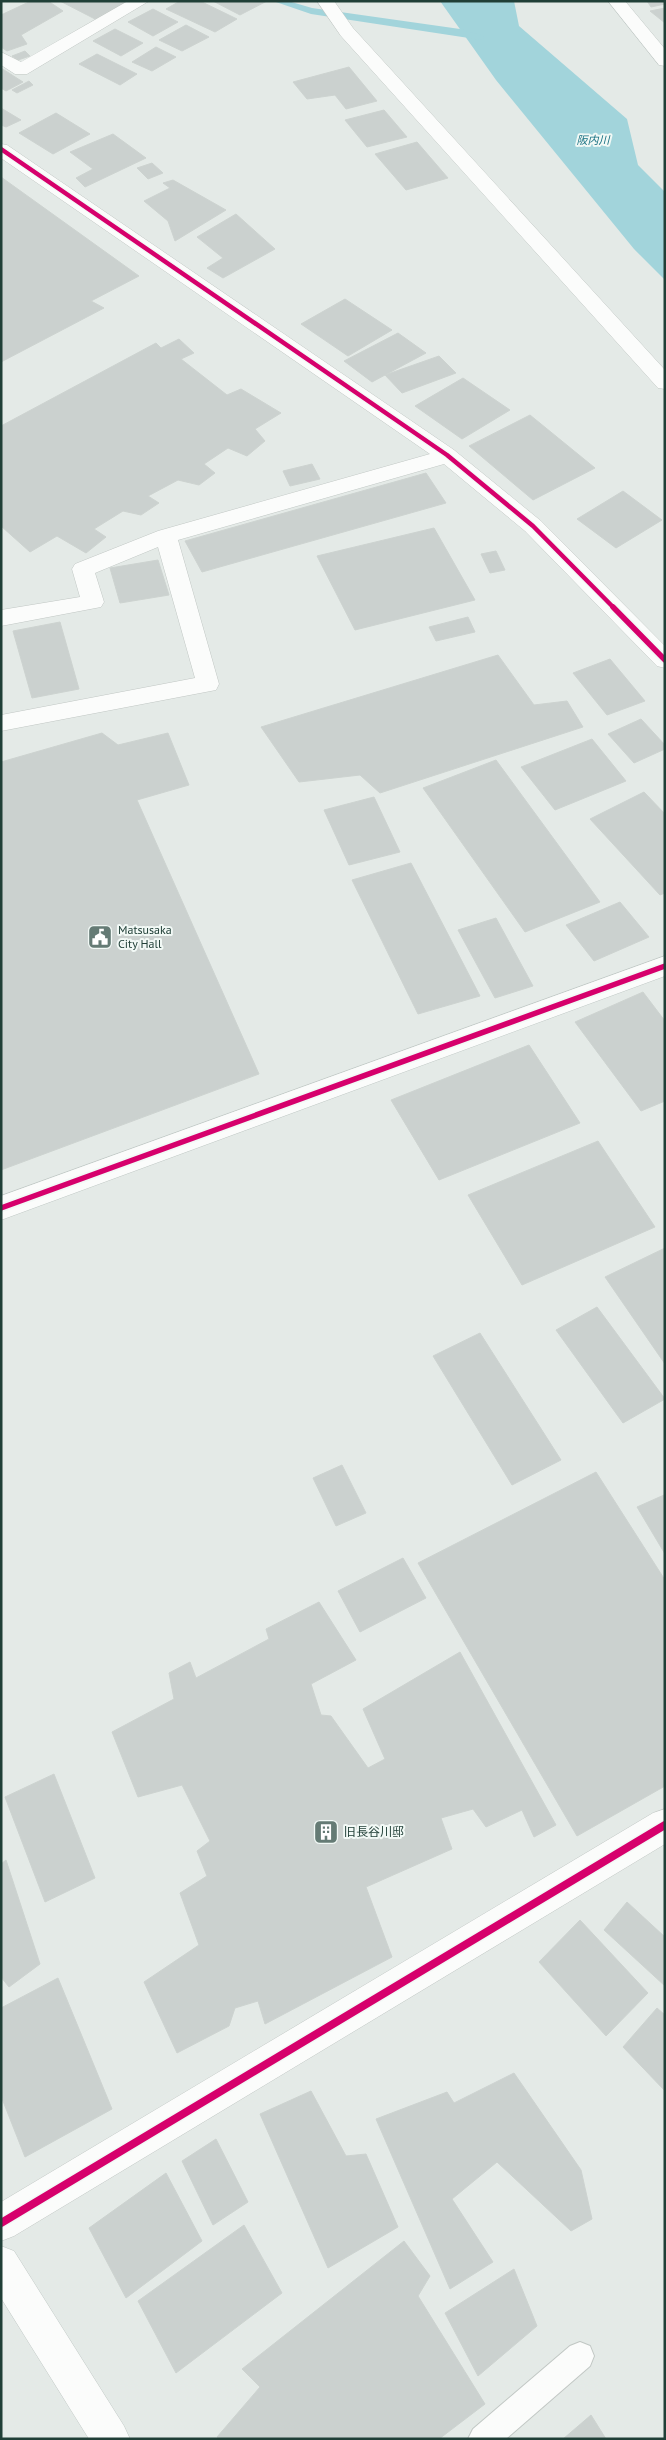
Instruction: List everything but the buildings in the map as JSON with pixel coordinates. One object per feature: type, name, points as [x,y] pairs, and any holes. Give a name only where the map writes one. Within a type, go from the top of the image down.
[{"type":"street","points":[[1,57],[21,70],[141,1]]},
{"type":"street","points":[[616,1],[665,61]]},
{"type":"street","points":[[326,2],[343,27],[665,383]]},
{"type":"street","points":[[1,149],[447,454],[533,526],[665,660]]},
{"type":"street","points":[[1,618],[93,602],[83,569],[166,536],[417,466],[447,454]]},
{"type":"street","points":[[1,723],[208,684],[166,536]]},
{"type":"street","points":[[1,1208],[665,966]]},
{"type":"street","points":[[1,2223],[665,1825]]},
{"type":"street","points":[[1,2264],[111,2439]]},
{"type":"lane","points":[[483,2439],[580,2356]]},
{"type":"water","name":"阪内川","points":[[440,1],[514,1],[519,26],[627,119],[638,165],[665,192],[665,280],[634,249],[496,80]]},
{"type":"waterway","points":[[277,1],[311,11],[460,32],[482,37]]},
{"type":"cycle path","points":[[1,149],[447,455],[533,526],[665,660]]},
{"type":"cycle path","points":[[1,1208],[665,966]]},
{"type":"cycle path","points":[[1,2223],[665,1825]]},
{"type":"place","name":"Matsusaka City Hall","points":[[100,937]]},
{"type":"place","name":"旧長谷川邸","points":[[326,1832]]}]
